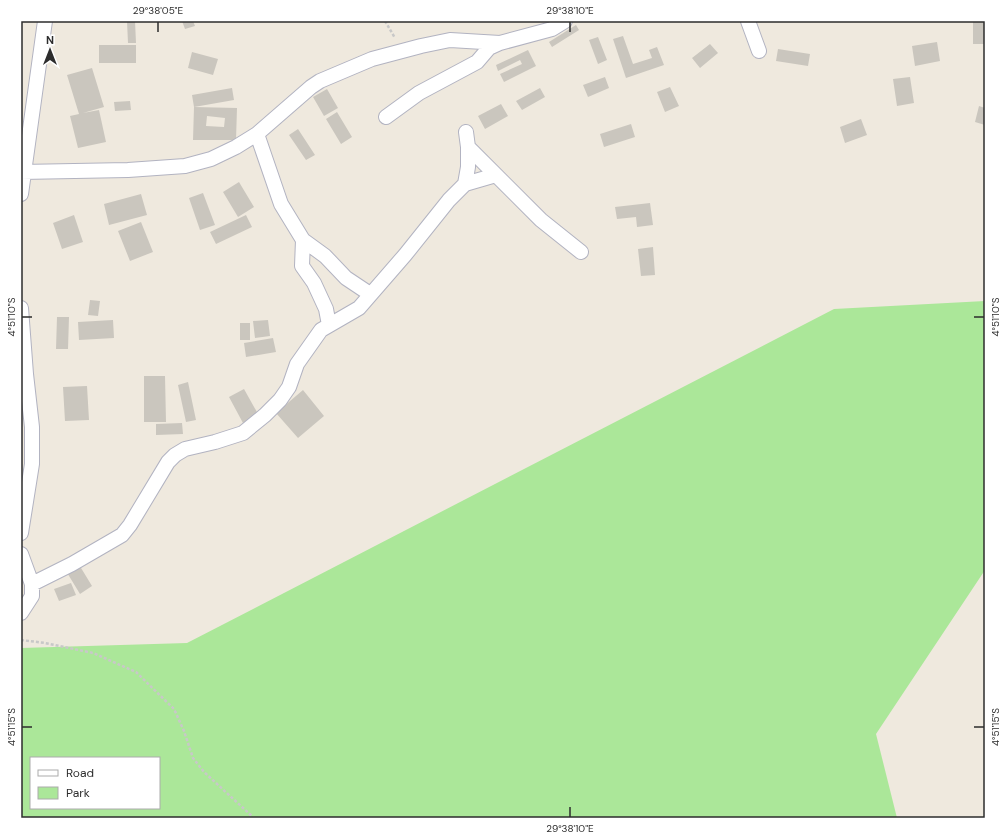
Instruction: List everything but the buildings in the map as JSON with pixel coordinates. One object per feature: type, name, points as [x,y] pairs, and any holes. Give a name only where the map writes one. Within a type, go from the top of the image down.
[{"type":"street","points":[[21,194],[45,21]]},
{"type":"street","points":[[386,117],[419,93],[478,62],[489,48],[500,43],[552,29],[565,21]]},
{"type":"street","points":[[748,21],[759,51]]},
{"type":"street","points":[[23,171],[128,170],[185,166],[211,159],[236,147],[256,134],[320,81],[372,59],[450,40],[500,43]]},
{"type":"street","points":[[465,184],[468,167],[466,132]]},
{"type":"street","points":[[256,134],[280,204],[303,240],[325,256],[346,278],[370,294]]},
{"type":"street","points":[[468,147],[541,220],[581,252]]},
{"type":"street","points":[[32,584],[72,564],[122,535],[130,525],[168,462],[175,455],[185,449],[215,442],[243,433],[264,415],[280,400],[289,387],[297,364],[321,330],[359,308],[405,255],[449,200],[465,184],[496,175]]},
{"type":"street","points":[[303,240],[302,266],[314,283],[326,310],[329,326]]},
{"type":"street","points":[[21,308],[32,427],[32,464],[21,533]]},
{"type":"street","points":[[21,554],[32,584],[32,596],[21,613]]},
{"type":"path","points":[[21,640],[45,643],[93,653],[136,672],[174,709],[184,731],[193,758],[204,772],[254,818]]},
{"type":"green space","points":[[985,301],[985,570],[876,734],[897,818],[21,818],[21,648],[187,643],[834,309]]}]
